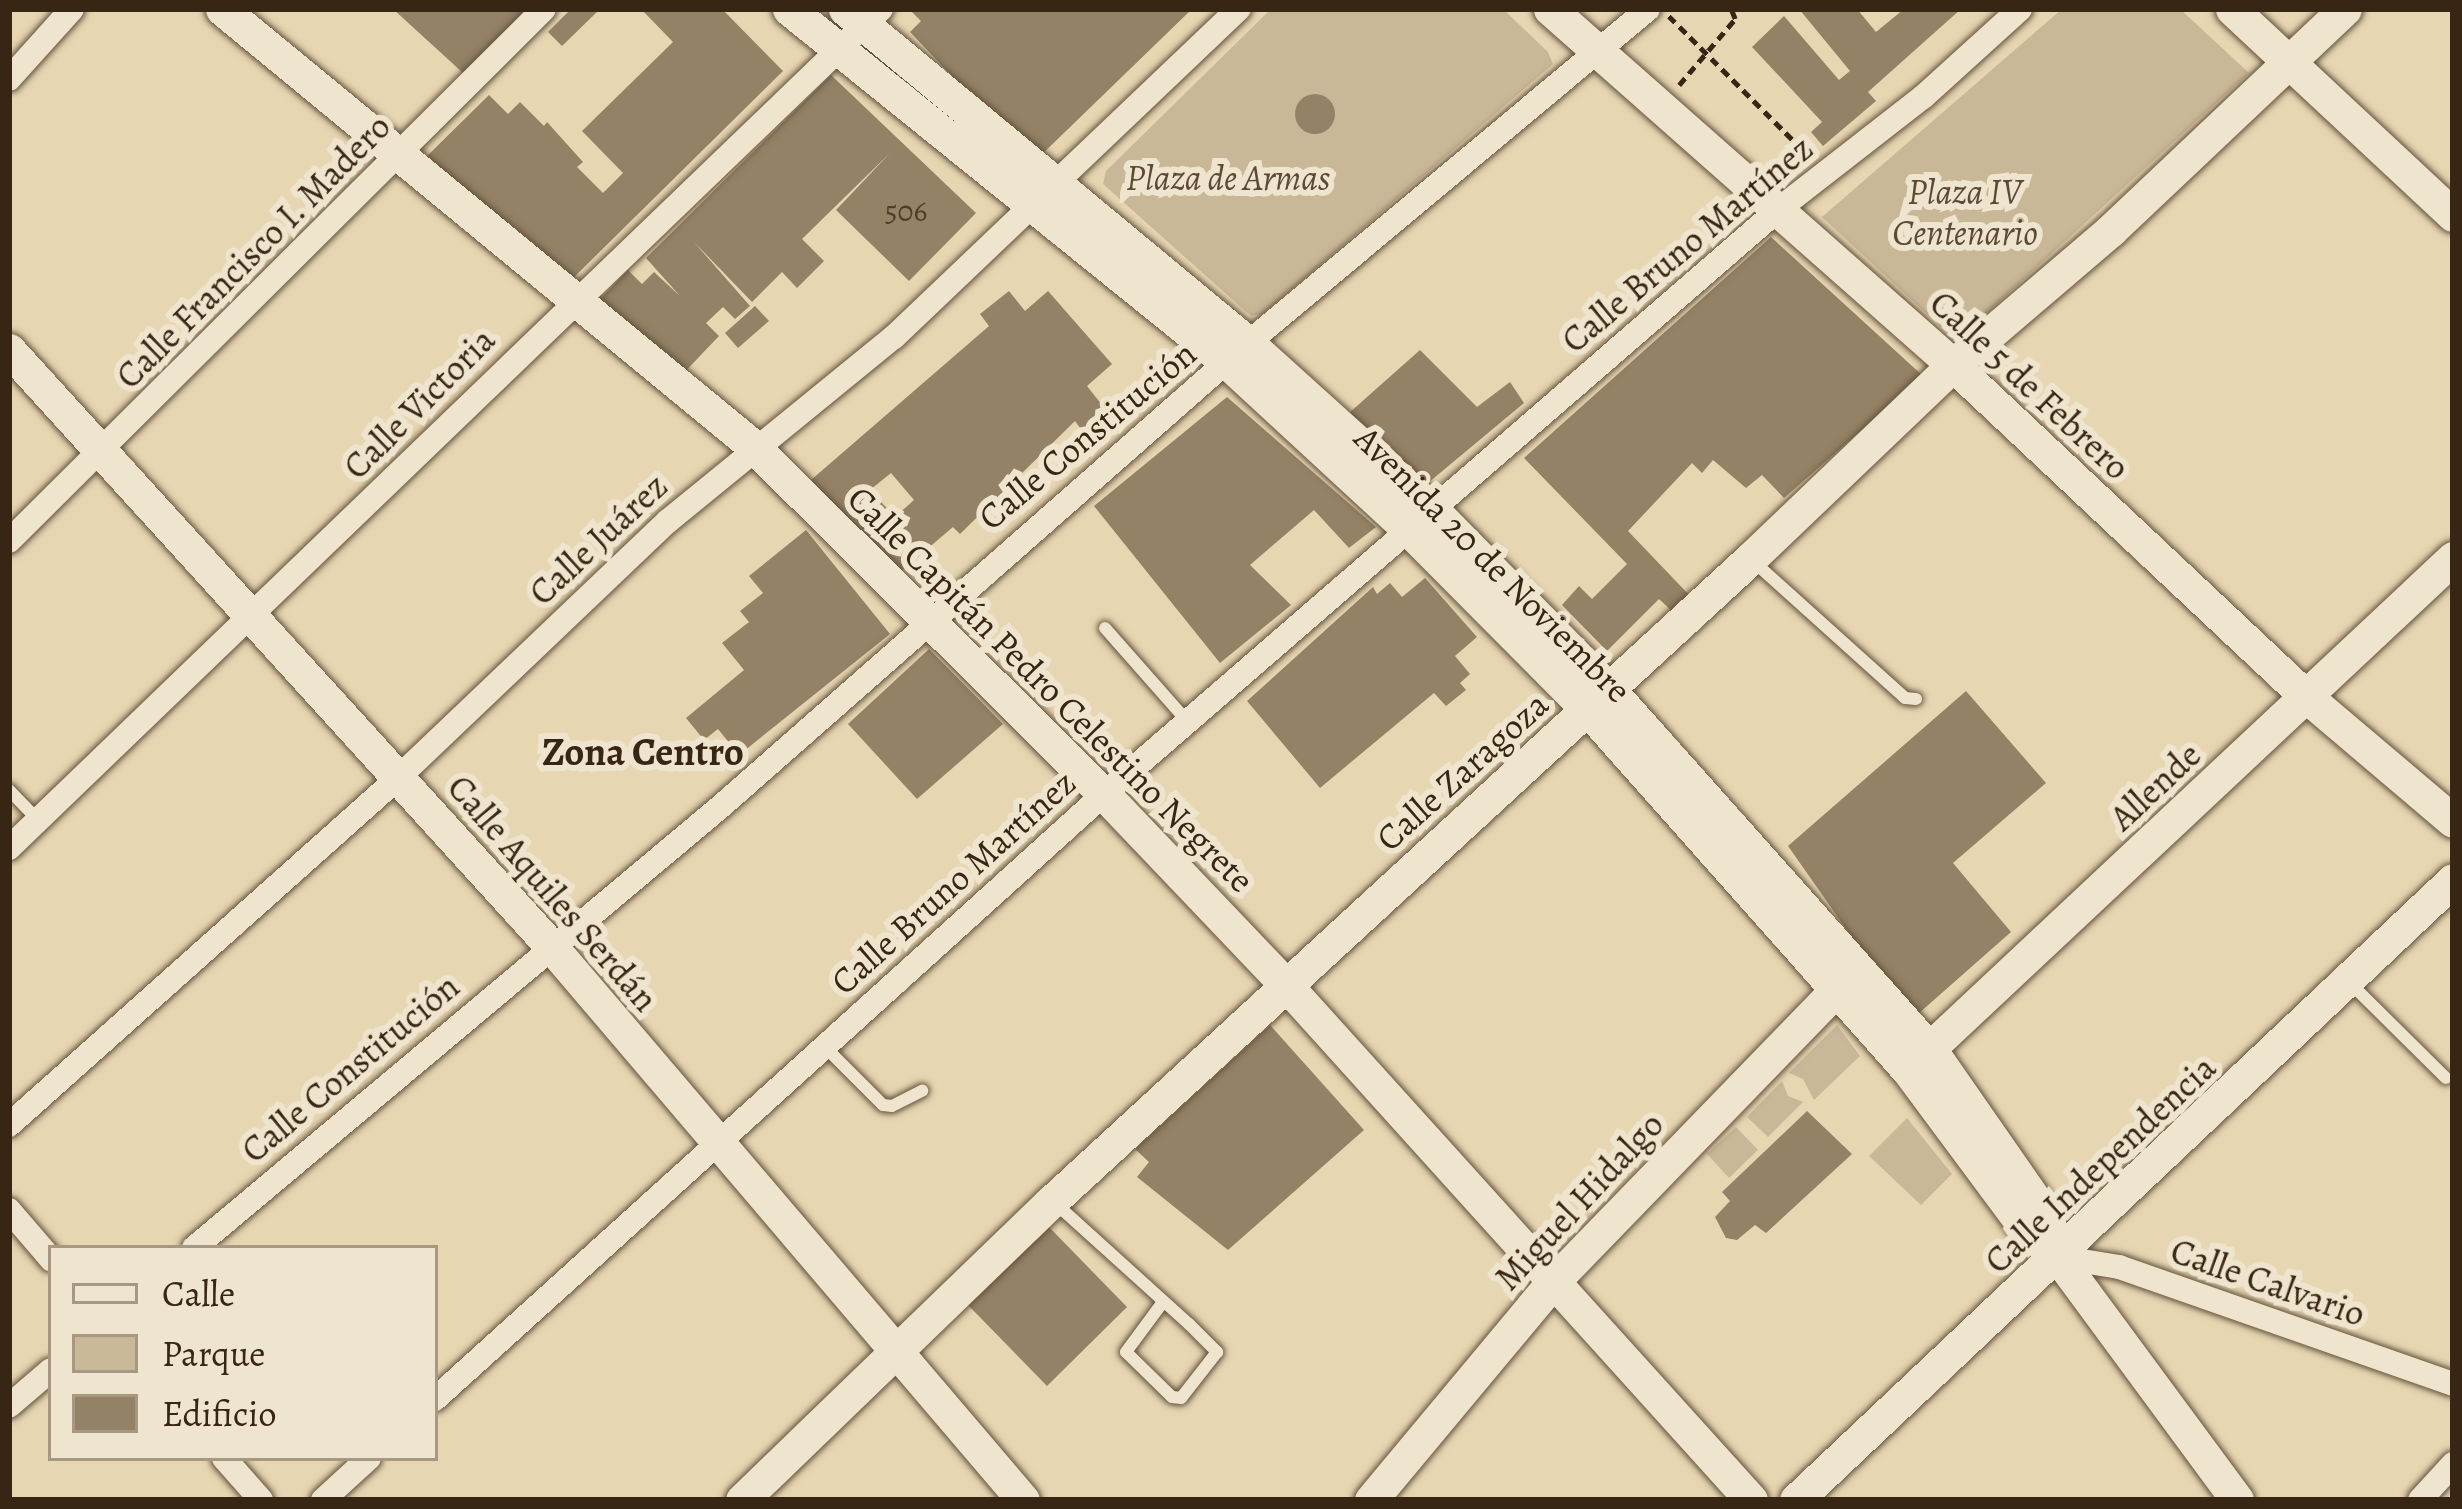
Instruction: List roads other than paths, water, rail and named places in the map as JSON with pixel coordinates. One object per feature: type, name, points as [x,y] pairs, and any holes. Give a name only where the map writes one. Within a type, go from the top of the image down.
[{"type":"street","points":[[9,79],[72,9]]},
{"type":"street","name":"Calle Capitán Pedro Celestino Negrete","points":[[222,9],[753,446],[929,617],[1286,985],[1751,1500]]},
{"type":"street","name":"Calle Francisco I. Madero","points":[[9,541],[400,158],[544,9]]},
{"type":"street","name":"Avenida 20 de Noviembre","points":[[790,9],[1044,196],[1238,353],[1420,519],[1598,699],[1918,1059],[2048,1219],[2058,1257],[2225,1494]]},
{"type":"street","name":"Calle Juárez","points":[[9,1125],[399,777],[753,446],[893,337],[1239,9]]},
{"type":"street","name":"Calle 5 de Febrero","points":[[1550,9],[1953,365],[2308,698],[2453,821]]},
{"type":"street","name":"Calle Constitución","points":[[198,1245],[719,808],[929,617],[1648,9]]},
{"type":"street","name":"Calle Bruno Martínez","points":[[438,1396],[1104,794],[1779,209],[2020,9]]},
{"type":"street","points":[[2232,9],[2453,215]]},
{"type":"street","name":"Calle Zaragoza","points":[[742,1500],[1052,1201],[1750,559],[1953,365],[2111,230],[2345,9]]},
{"type":"street","name":"Avenida 20 de Noviembre","points":[[863,14],[1044,196]]},
{"type":"street","name":"Calle Victoria","points":[[9,848],[255,616],[838,48],[863,14]]},
{"type":"street","name":"Calle Aquiles Serdán","points":[[9,350],[550,945],[716,1145],[1024,1500]]},
{"type":"street","name":"Allende","points":[[1918,1059],[2453,558]]},
{"type":"street","name":"Calle Independencia","points":[[1796,1500],[2453,880]]},
{"type":"street","name":"Miguel Hidalgo","points":[[1371,1500],[1552,1282],[1847,977]]},
{"type":"street","points":[[9,1210],[48,1255]]},
{"type":"street","name":"Calle Calvario","points":[[2058,1257],[2119,1267],[2453,1384]]},
{"type":"street","points":[[9,1406],[48,1373]]},
{"type":"street","points":[[227,1461],[261,1500]]},
{"type":"street","points":[[322,1500],[366,1461]]},
{"type":"street","points":[[2420,1500],[2453,1464]]},
{"type":"lane","points":[[1750,559],[1905,698],[1916,699]]},
{"type":"lane","points":[[1105,628],[1187,722]]},
{"type":"lane","points":[[9,790],[38,821]]},
{"type":"lane","points":[[2349,982],[2446,1078]]},
{"type":"lane","points":[[825,1046],[883,1105],[892,1106],[922,1091]]},
{"type":"lane","points":[[1052,1201],[1163,1302],[1217,1352],[1181,1398],[1172,1396],[1126,1352],[1163,1302]]},
{"type":"district","name":"Zona Centro","points":[[643,752]]},
{"type":"park label","name":"Plaza de Armas","points":[[1228,178]]},
{"type":"park label","name":"Plaza IV Centenario","points":[[1965,212]]}]
